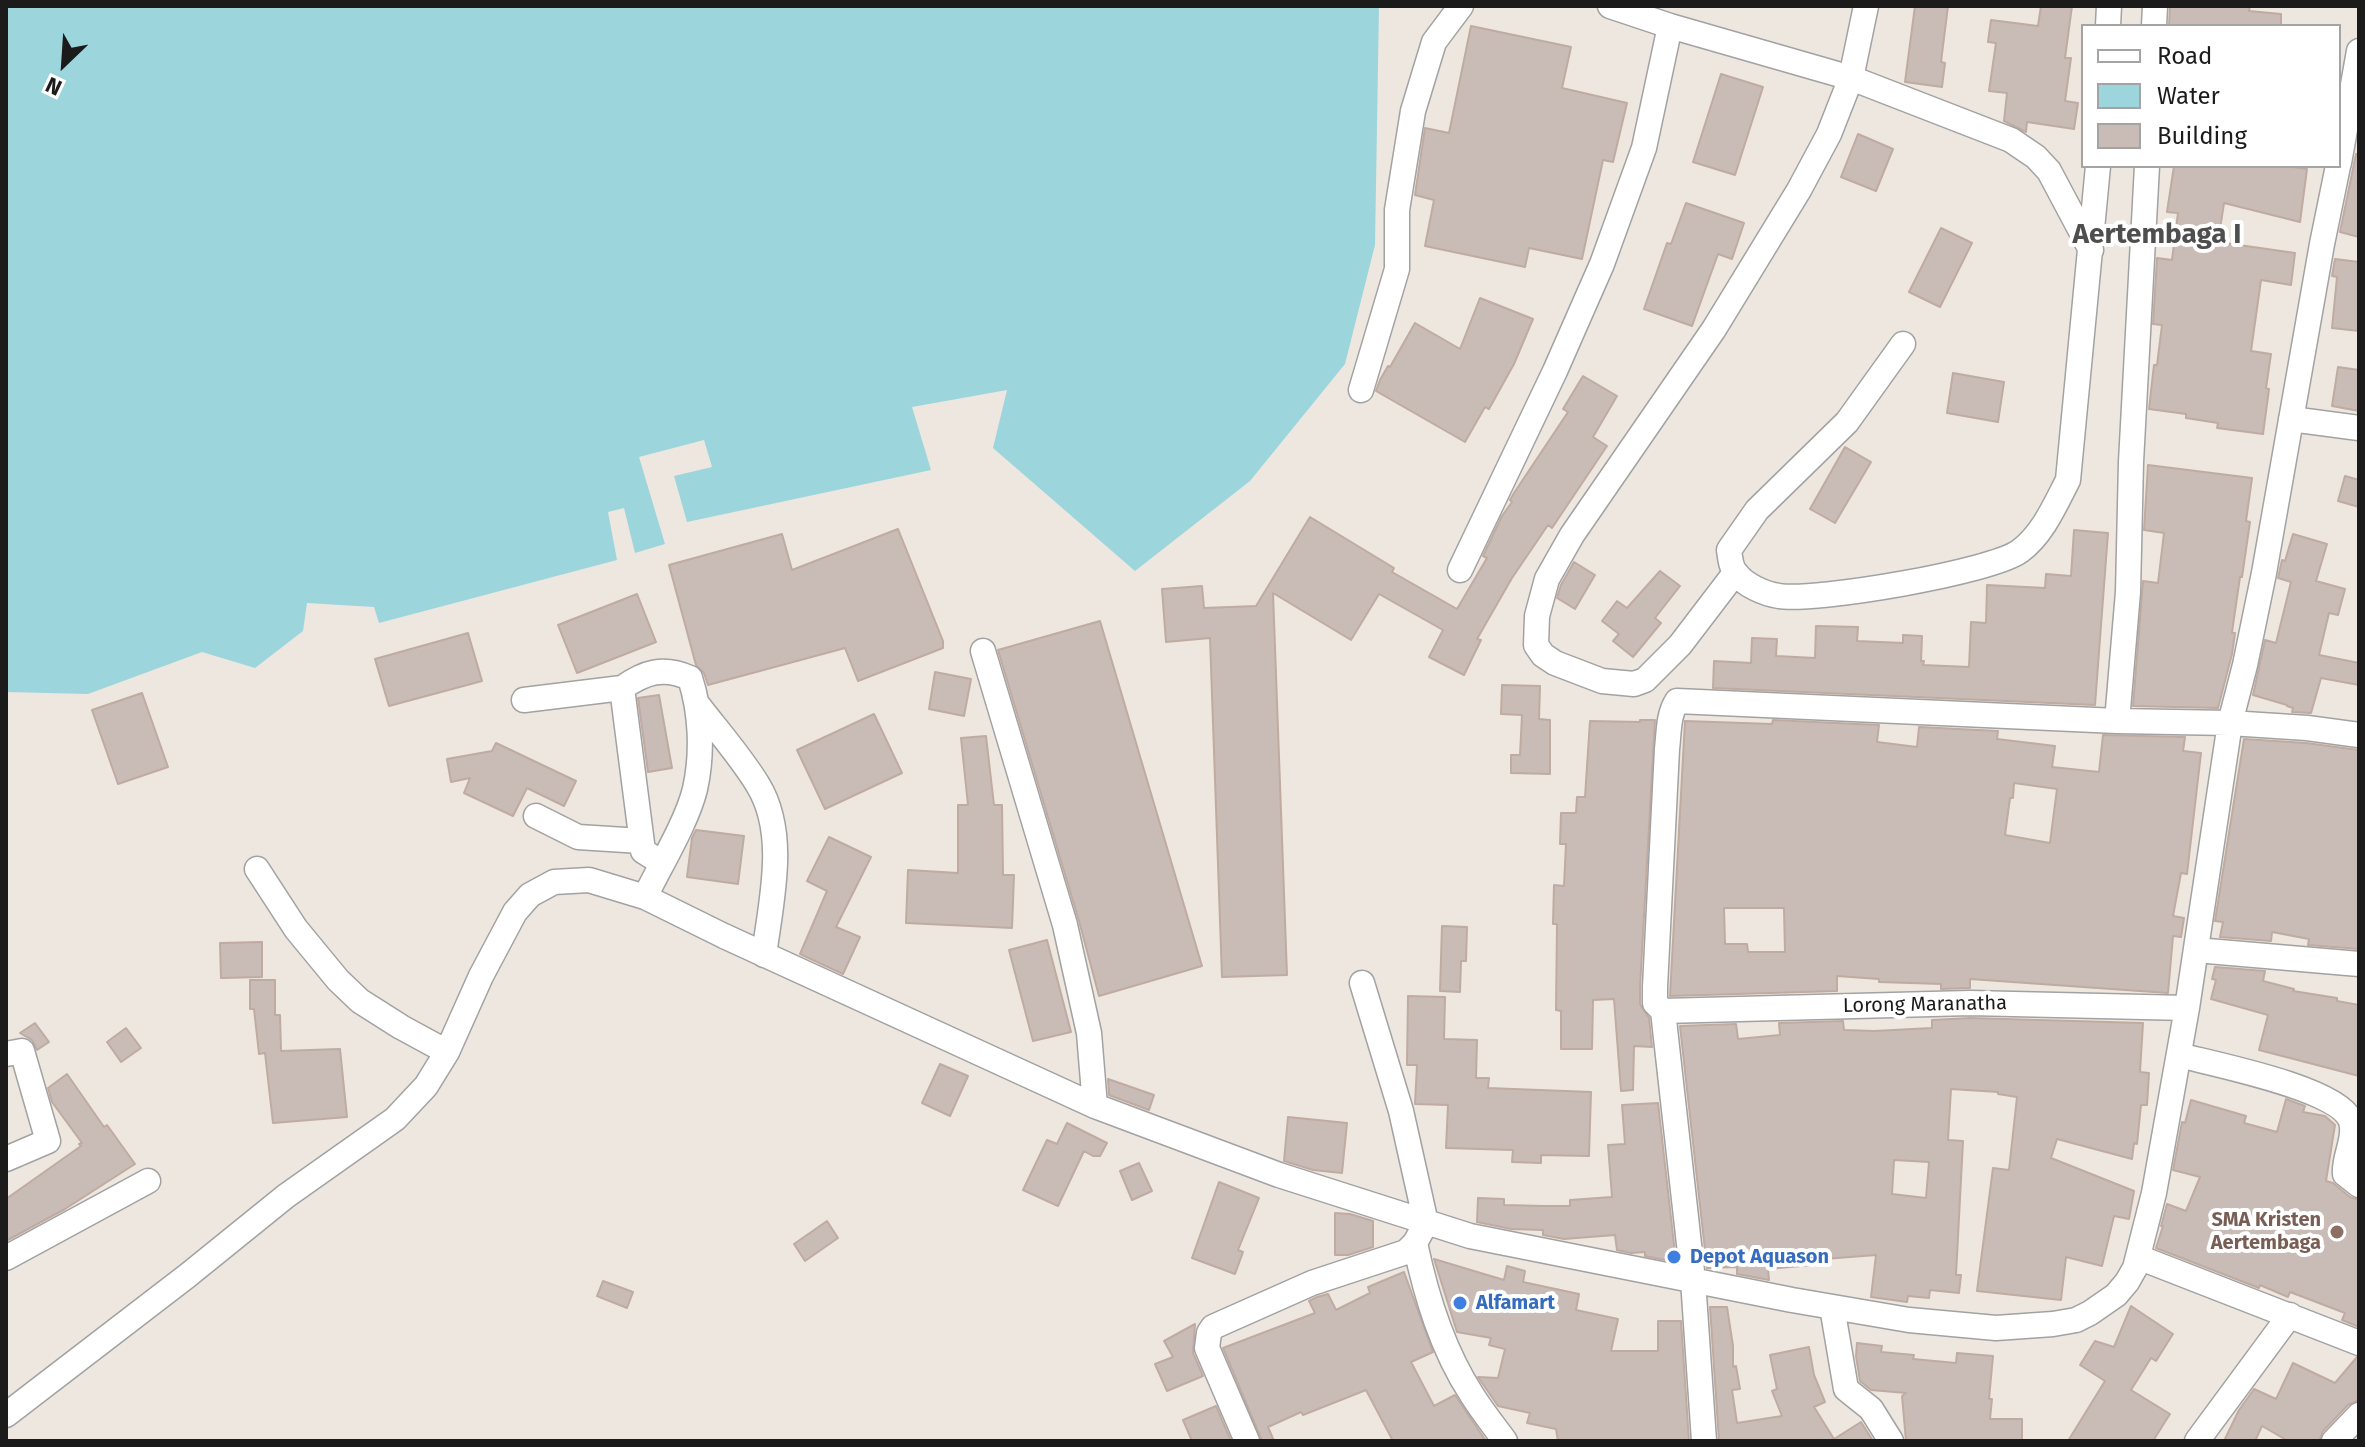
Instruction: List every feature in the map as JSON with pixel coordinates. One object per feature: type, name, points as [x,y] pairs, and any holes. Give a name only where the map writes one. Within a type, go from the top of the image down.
[{"type":"street","points":[[1361,390],[1397,269],[1397,210],[1413,111],[1434,42],[1461,6]]},
{"type":"street","points":[[1610,6],[1851,78],[2011,140],[2036,157],[2056,183],[2091,250]]},
{"type":"street","points":[[1735,573],[1680,645],[1645,680],[1634,684],[1602,681],[1555,663],[1543,655],[1536,645],[1537,616],[1547,579],[1572,535],[1714,329],[1829,134],[1851,78],[1866,6]]},
{"type":"street","points":[[1460,570],[1555,371],[1602,264],[1644,148],[1670,26]]},
{"type":"street","points":[[2341,154],[2359,51]]},
{"type":"street","points":[[1903,344],[1847,422],[1757,510],[1729,550],[1735,573],[1754,587],[1779,596],[1814,596],[1963,572],[2018,553],[2033,539],[2068,480],[2098,168]]},
{"type":"street","points":[[2117,721],[2128,592],[2131,462],[2147,168]]},
{"type":"street","points":[[6,1415],[286,1196],[395,1119],[426,1086],[447,1052],[481,976],[515,912],[530,895],[554,882],[589,880],[645,897],[764,955],[1095,1106],[1279,1175],[1420,1233],[1470,1236],[1909,1320],[1996,1328],[2076,1320],[2116,1295],[2127,1282],[2135,1268],[2154,1193],[2187,1008],[2230,723],[2264,573],[2338,168]]},
{"type":"street","points":[[2291,419],[2359,428]]},
{"type":"street","points":[[983,651],[1065,925],[1089,1033],[1095,1106]]},
{"type":"street","points":[[524,700],[622,688],[636,678],[673,670],[690,678],[698,705],[695,791],[645,897]]},
{"type":"street","points":[[622,688],[643,851],[662,863]]},
{"type":"street","points":[[1704,1441],[1693,1280],[1663,1011],[1655,1003],[1667,749],[1670,721],[1677,701],[2117,721],[2230,723],[2359,735]]},
{"type":"street","points":[[698,705],[759,787],[770,817],[777,861],[764,955]]},
{"type":"street","points":[[536,816],[578,837],[641,841]]},
{"type":"street","points":[[257,869],[296,929],[338,980],[360,1001],[447,1052]]},
{"type":"street","points":[[2196,950],[2359,964]]},
{"type":"street","points":[[1362,983],[1401,1111],[1420,1233],[1422,1279],[1443,1340],[1471,1393],[1505,1441]]},
{"type":"street","name":"Lorong Maranatha","points":[[1663,1011],[1970,1003],[2187,1008]]},
{"type":"street","points":[[6,1054],[22,1051],[48,1141],[6,1159]]},
{"type":"street","points":[[2179,1055],[2311,1091],[2333,1102],[2350,1118],[2352,1134],[2344,1167],[2345,1174],[2359,1185]]},
{"type":"street","points":[[6,1258],[148,1181]]},
{"type":"street","points":[[1247,1441],[1207,1348],[1213,1327],[1312,1283],[1406,1252],[1420,1233]]},
{"type":"street","points":[[2138,1257],[2359,1343]]},
{"type":"street","points":[[1832,1307],[1846,1389],[1871,1409],[1891,1441]]},
{"type":"street","points":[[2197,1441],[2290,1315]]},
{"type":"street","points":[[2334,1441],[2359,1415]]},
{"type":"water","points":[[6,6],[1379,6],[1375,245],[1345,364],[1250,481],[1135,571],[993,448],[1007,390],[912,407],[931,470],[687,522],[674,476],[712,467],[704,440],[639,457],[665,544],[635,553],[624,508],[608,512],[617,560],[379,623],[374,607],[307,603],[303,631],[255,668],[202,652],[88,694],[6,692]]},
{"type":"building","points":[[1915,6],[1948,6],[1941,62],[1945,63],[1942,87],[1905,82]]},
{"type":"building","points":[[2041,6],[2072,6],[2065,58],[2071,58],[2065,101],[2078,103],[2074,129],[2027,122],[2026,132],[2004,121],[2007,93],[1989,91],[1996,43],[1988,42],[1991,20],[2038,26]]},
{"type":"building","points":[[2170,6],[2250,6],[2249,11],[2281,14],[2281,24],[2169,24]]},
{"type":"building","points":[[1471,26],[1571,47],[1562,88],[1627,103],[1613,162],[1603,160],[1582,259],[1529,248],[1525,267],[1425,246],[1434,200],[1415,195],[1425,128],[1449,133]]},
{"type":"building","points":[[1721,74],[1763,87],[1735,175],[1693,162]]},
{"type":"building","points":[[1858,134],[1893,149],[1876,191],[1841,177]]},
{"type":"building","points":[[2356,154],[2359,155],[2359,237],[2340,232]]},
{"type":"building","points":[[2174,168],[2307,169],[2300,222],[2224,203],[2218,242],[2295,253],[2291,285],[2261,280],[2251,351],[2271,354],[2263,434],[2217,428],[2218,423],[2186,418],[2186,414],[2149,409],[2162,325],[2153,324],[2157,258],[2172,260],[2178,213],[2167,212]]},
{"type":"building","points":[[1686,203],[1744,223],[1732,259],[1718,254],[1692,326],[1644,309],[1667,243],[1671,244]]},
{"type":"building","points":[[1941,228],[1972,243],[1940,307],[1909,292]]},
{"type":"building","points":[[2335,259],[2359,262],[2359,331],[2332,328],[2337,277],[2332,276]]},
{"type":"building","points":[[1480,298],[1533,319],[1514,364],[1489,409],[1485,407],[1465,442],[1376,391],[1415,323],[1460,349]]},
{"type":"building","points":[[2338,367],[2359,370],[2359,411],[2332,406]]},
{"type":"building","points":[[1953,373],[2004,382],[1998,422],[1947,413]]},
{"type":"building","points":[[1583,376],[1617,396],[1593,437],[1607,446],[1552,528],[1548,525],[1512,578],[1477,639],[1481,640],[1464,675],[1429,657],[1443,630],[1379,594],[1351,640],[1273,593],[1287,975],[1222,977],[1210,638],[1166,642],[1162,589],[1202,586],[1204,608],[1256,606],[1310,517],[1394,568],[1392,572],[1457,609],[1487,558],[1483,556],[1512,502],[1510,500],[1568,412],[1563,409]]},
{"type":"building","points":[[1845,447],[1871,462],[1835,523],[1810,509]]},
{"type":"building","points":[[2148,465],[2252,478],[2246,521],[2250,522],[2233,625],[2232,654],[2218,708],[2133,706],[2143,581],[2158,583],[2164,533],[2144,530]]},
{"type":"building","points":[[2345,476],[2359,480],[2359,507],[2338,501]]},
{"type":"building","points":[[898,529],[943,641],[943,648],[858,681],[845,648],[708,685],[704,673],[696,665],[669,565],[782,534],[792,570]]},
{"type":"building","points":[[2074,530],[2108,533],[2095,705],[1713,688],[1714,661],[1751,663],[1752,638],[1777,639],[1776,656],[1815,658],[1816,626],[1858,627],[1857,641],[1903,643],[1903,635],[1922,636],[1923,665],[1969,667],[1971,622],[1986,623],[1987,585],[2045,588],[2046,574],[2071,576]]},
{"type":"building","points":[[2293,534],[2327,544],[2316,581],[2345,589],[2338,615],[2329,613],[2319,655],[2359,663],[2359,685],[2321,678],[2311,713],[2292,712],[2293,708],[2287,705],[2253,695],[2265,640],[2276,643],[2291,582],[2278,578]]},
{"type":"building","points":[[1574,562],[1595,575],[1575,609],[1557,598]]},
{"type":"building","points":[[1660,571],[1680,586],[1655,618],[1661,623],[1633,657],[1613,641],[1619,634],[1602,621],[1617,601],[1627,608]]},
{"type":"building","points":[[637,594],[656,642],[577,673],[558,625]]},
{"type":"building","points":[[1100,621],[1202,966],[1099,996],[998,650]]},
{"type":"building","points":[[468,633],[482,681],[389,706],[375,659]]},
{"type":"building","points":[[935,672],[971,679],[964,716],[929,709]]},
{"type":"building","points":[[1502,685],[1540,686],[1539,719],[1550,720],[1550,774],[1511,773],[1511,755],[1520,755],[1522,715],[1501,714]]},
{"type":"building","points":[[142,693],[168,767],[118,784],[92,710]]},
{"type":"building","points":[[659,695],[672,768],[648,772],[638,698]]},
{"type":"building","points":[[874,714],[902,773],[825,809],[797,750]]},
{"type":"building","points":[[1655,720],[1640,987],[1640,1004],[1649,1018],[1652,1047],[1634,1046],[1633,1090],[1621,1091],[1614,999],[1593,1000],[1592,1049],[1561,1049],[1561,1011],[1556,1010],[1554,885],[1564,886],[1566,844],[1560,844],[1561,813],[1576,813],[1577,797],[1585,797],[1590,721]]},
{"type":"building","points":[[1773,720],[1879,725],[1877,742],[1917,747],[1919,727],[1998,731],[1997,739],[2055,746],[2052,767],[2099,772],[2103,735],[2185,737],[2183,751],[2201,753],[2187,874],[2181,873],[2173,916],[2184,918],[2181,937],[2173,936],[2168,993],[1970,979],[1970,988],[1941,989],[1941,984],[1879,982],[1879,979],[1837,976],[1837,991],[1670,996],[1685,721],[1772,724]],"holes":[[[2014,783],[2057,789],[2050,843],[2005,835]],[[1724,908],[1784,908],[1785,952],[1748,952],[1747,944],[1725,944]]]},
{"type":"building","points":[[986,736],[994,805],[1002,805],[1003,875],[1014,875],[1012,928],[906,923],[908,870],[958,873],[958,805],[968,805],[961,738]]},
{"type":"building","points":[[2244,739],[2359,750],[2359,949],[2308,945],[2309,939],[2272,932],[2271,941],[2220,937],[2223,922],[2215,921]]},
{"type":"building","points":[[496,743],[576,781],[564,806],[527,788],[513,816],[464,793],[470,778],[451,782],[447,759],[492,751]]},
{"type":"building","points":[[696,830],[744,836],[738,884],[687,877],[692,838]]},
{"type":"building","points":[[829,837],[871,857],[836,927],[860,937],[843,974],[800,954],[827,891],[807,881]]},
{"type":"building","points":[[1442,926],[1467,927],[1466,961],[1461,961],[1460,992],[1440,991]]},
{"type":"building","points":[[1047,940],[1071,1032],[1033,1041],[1009,950]]},
{"type":"building","points":[[262,942],[262,977],[221,978],[220,943]]},
{"type":"building","points":[[2215,967],[2265,971],[2263,981],[2293,991],[2359,1005],[2359,1076],[2259,1050],[2268,1015],[2211,999],[2216,980],[2212,979]]},
{"type":"building","points":[[250,980],[275,980],[275,1015],[280,1015],[281,1051],[340,1049],[347,1117],[273,1123],[265,1053],[259,1054],[254,1009],[250,1009]]},
{"type":"building","points":[[1408,996],[1445,997],[1444,1039],[1477,1040],[1476,1078],[1489,1078],[1488,1088],[1591,1092],[1589,1156],[1541,1155],[1541,1163],[1512,1162],[1513,1150],[1446,1148],[1448,1105],[1415,1104],[1417,1065],[1407,1065]]},
{"type":"building","points":[[1970,1018],[2143,1023],[2140,1072],[2149,1073],[2147,1105],[2141,1105],[2137,1144],[2134,1143],[2132,1159],[2057,1139],[2051,1158],[2134,1191],[2129,1219],[2114,1216],[2102,1266],[2066,1257],[2061,1300],[1977,1291],[1993,1168],[2009,1170],[2017,1097],[1998,1092],[1951,1089],[1948,1140],[1963,1141],[1956,1275],[1961,1275],[1959,1293],[1930,1290],[1929,1298],[1908,1296],[1907,1302],[1871,1297],[1876,1255],[1812,1260],[1812,1265],[1768,1269],[1769,1280],[1737,1274],[1737,1267],[1707,1268],[1680,1026],[1736,1024],[1738,1039],[1780,1035],[1779,1023],[1843,1021],[1844,1030],[1874,1031],[1932,1028],[1932,1020]],"holes":[[[1894,1160],[1929,1162],[1926,1198],[1892,1194]]]},
{"type":"building","points":[[35,1023],[49,1042],[37,1050],[32,1040],[20,1033]]},
{"type":"building","points":[[126,1028],[141,1048],[121,1062],[107,1042]]},
{"type":"building","points":[[940,1064],[968,1076],[950,1116],[922,1103]]},
{"type":"building","points":[[67,1074],[104,1127],[107,1125],[135,1164],[65,1209],[6,1241],[6,1199],[81,1146],[79,1144],[82,1143],[52,1102],[48,1088]]},
{"type":"building","points":[[1108,1079],[1154,1095],[1149,1110],[1109,1095]]},
{"type":"building","points":[[2286,1099],[2305,1106],[2303,1112],[2325,1116],[2335,1125],[2326,1181],[2359,1200],[2359,1327],[2342,1320],[2345,1313],[2290,1292],[2288,1297],[2260,1285],[2259,1288],[2156,1248],[2167,1204],[2186,1211],[2200,1177],[2173,1170],[2182,1122],[2185,1123],[2191,1100],[2246,1116],[2244,1123],[2277,1132]]},
{"type":"building","points":[[1658,1103],[1676,1262],[1645,1256],[1645,1252],[1617,1250],[1615,1235],[1564,1239],[1543,1235],[1543,1230],[1511,1229],[1477,1222],[1478,1198],[1504,1199],[1504,1205],[1570,1206],[1570,1200],[1612,1197],[1608,1145],[1625,1144],[1622,1105]]},
{"type":"building","points":[[1288,1117],[1347,1123],[1342,1173],[1313,1170],[1284,1161]]},
{"type":"building","points":[[1067,1123],[1107,1143],[1100,1156],[1084,1151],[1058,1206],[1023,1190],[1047,1140],[1057,1144]]},
{"type":"building","points":[[1139,1163],[1152,1191],[1132,1200],[1120,1171]]},
{"type":"building","points":[[1219,1182],[1259,1198],[1238,1250],[1243,1252],[1235,1274],[1192,1258]]},
{"type":"building","points":[[1335,1213],[1373,1221],[1373,1247],[1348,1255],[1335,1255]]},
{"type":"building","points":[[827,1221],[838,1238],[805,1261],[794,1244]]},
{"type":"building","points":[[1434,1259],[1504,1280],[1507,1266],[1525,1271],[1523,1282],[1579,1294],[1576,1310],[1618,1319],[1611,1351],[1658,1351],[1658,1321],[1681,1321],[1689,1441],[1558,1441],[1556,1429],[1527,1423],[1530,1413],[1498,1406],[1478,1377],[1498,1378],[1505,1349],[1489,1345],[1491,1338],[1457,1332]]},
{"type":"building","points":[[1404,1272],[1433,1352],[1411,1362],[1434,1406],[1455,1395],[1486,1441],[1393,1441],[1366,1390],[1268,1427],[1274,1441],[1262,1441],[1223,1348],[1315,1313],[1309,1301],[1317,1297],[1328,1294],[1336,1310],[1370,1293],[1368,1287]]},
{"type":"building","points":[[603,1281],[633,1292],[627,1308],[597,1296]]},
{"type":"building","points":[[2131,1306],[2173,1334],[2156,1361],[2151,1358],[2131,1390],[2170,1414],[2153,1441],[2068,1441],[2105,1381],[2080,1365],[2095,1341],[2114,1347]]},
{"type":"building","points":[[1710,1307],[1727,1307],[1733,1367],[1736,1366],[1740,1389],[1732,1390],[1737,1423],[1782,1416],[1772,1391],[1777,1389],[1770,1355],[1809,1347],[1814,1375],[1825,1402],[1814,1407],[1834,1439],[1861,1422],[1873,1441],[1719,1441]]},
{"type":"building","points":[[1195,1324],[1193,1353],[1203,1376],[1167,1391],[1155,1364],[1173,1357],[1164,1341]]},
{"type":"building","points":[[1857,1343],[1882,1346],[1881,1352],[1914,1355],[1913,1359],[1956,1363],[1957,1353],[1993,1356],[1990,1419],[2022,1419],[2022,1441],[1906,1441],[1902,1396],[1906,1393],[1871,1390],[1860,1381]]},
{"type":"building","points":[[2357,1357],[2359,1400],[2348,1405],[2323,1431],[2319,1441],[2288,1441],[2262,1426],[2255,1441],[2224,1441],[2239,1410],[2254,1389],[2276,1399],[2293,1363],[2335,1383]]},
{"type":"building","points":[[1216,1406],[1231,1441],[1192,1441],[1183,1420]]},
{"type":"place","name":"SMA Kristen Aertembaga","points":[[2337,1232]]},
{"type":"place","name":"Depot Aquason","points":[[1674,1257]]},
{"type":"place","name":"Alfamart","points":[[1460,1303]]},
{"type":"district","name":"Aertembaga I","points":[[2157,235]]}]
